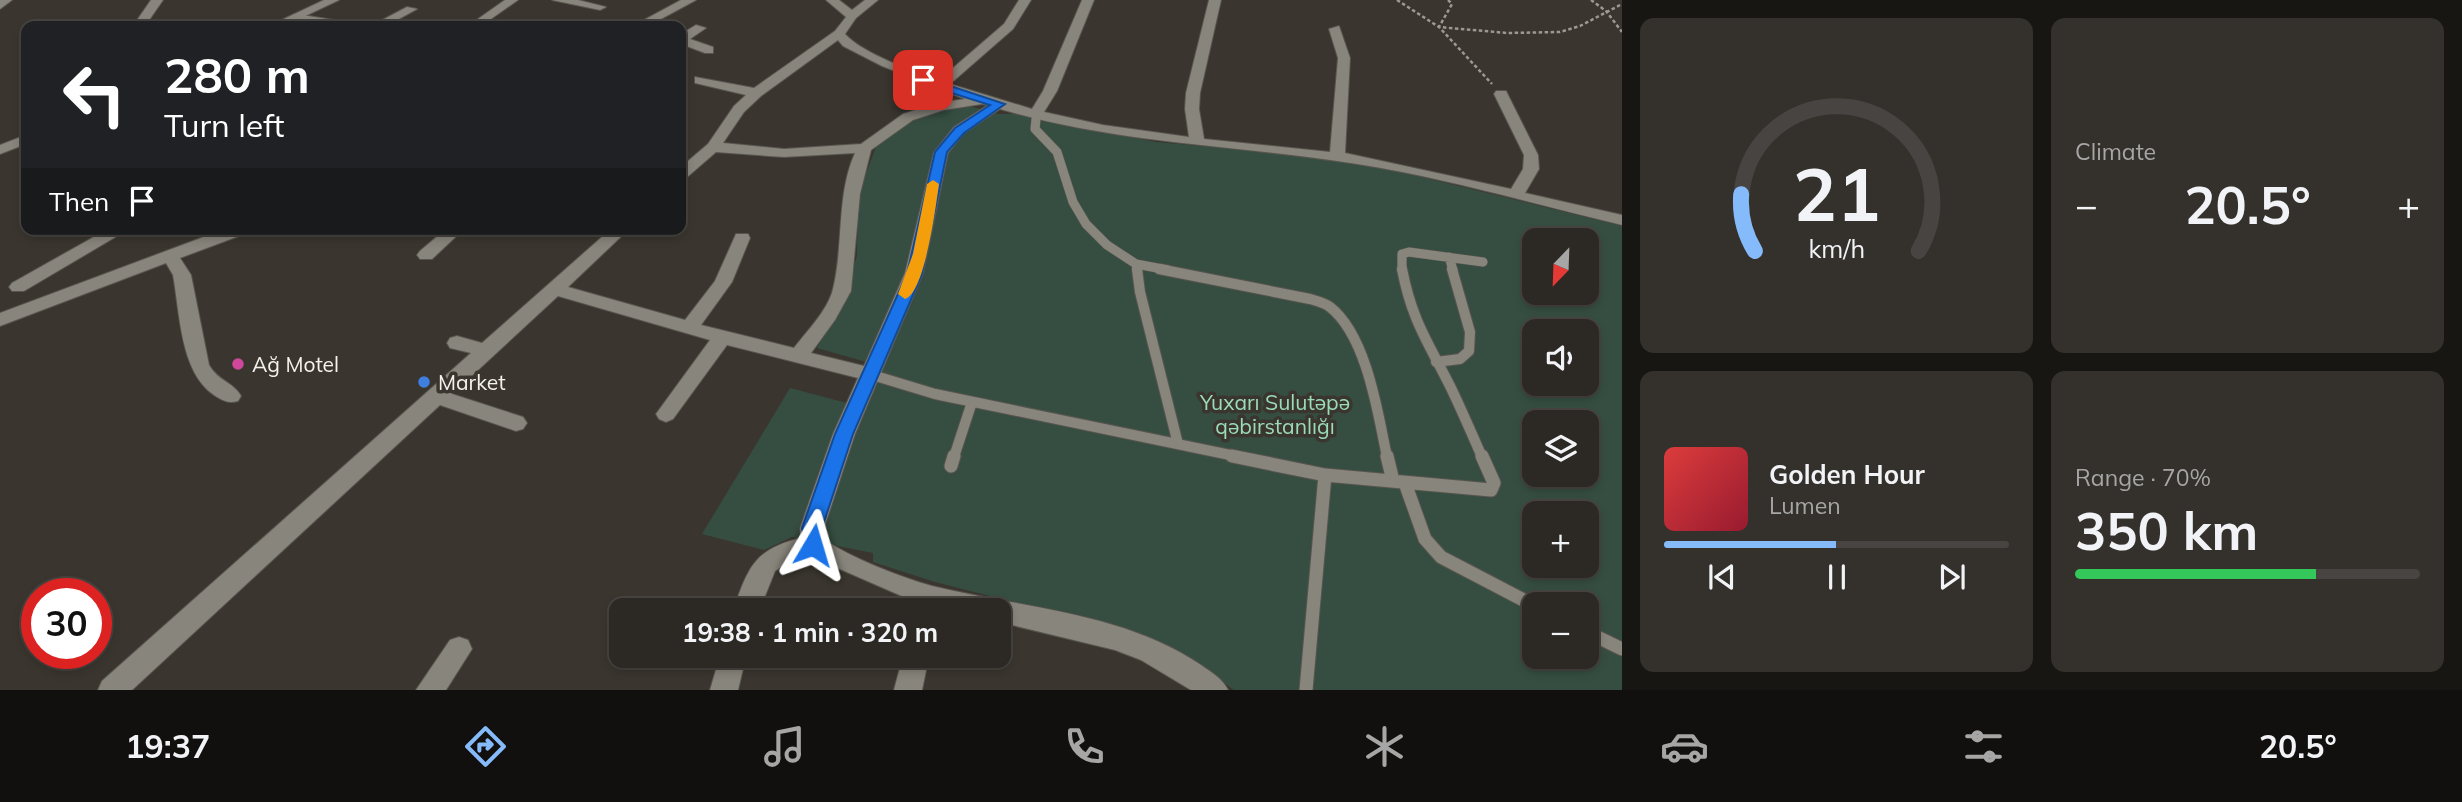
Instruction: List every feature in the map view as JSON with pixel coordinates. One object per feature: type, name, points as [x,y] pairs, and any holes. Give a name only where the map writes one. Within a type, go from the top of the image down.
[{"type":"street","points":[[0,6],[6,0]]},
{"type":"street","points":[[142,21],[157,0]]},
{"type":"street","points":[[287,21],[333,0]]},
{"type":"street","points":[[481,21],[512,0]]},
{"type":"street","points":[[558,0],[600,7]]},
{"type":"street","points":[[649,21],[690,0]]},
{"type":"street","points":[[832,0],[852,16]]},
{"type":"street","points":[[686,171],[713,147],[739,109],[756,93],[839,34],[852,16],[872,0]]},
{"type":"street","points":[[940,86],[1009,26],[1025,0]]},
{"type":"street","points":[[1036,113],[1058,74],[1088,0]]},
{"type":"street","points":[[1197,143],[1192,108],[1193,93],[1215,0]]},
{"type":"street","points":[[556,14],[572,2]]},
{"type":"street","points":[[387,21],[411,9]]},
{"type":"street","points":[[296,17],[318,21]]},
{"type":"street","points":[[686,37],[700,28]]},
{"type":"street","points":[[1335,29],[1344,58],[1337,156]]},
{"type":"street","points":[[839,34],[846,43],[863,52],[940,86],[1036,113],[1141,136],[1337,156],[1410,169],[1622,220]]},
{"type":"street","points":[[686,42],[709,50]]},
{"type":"street","points":[[700,80],[756,93]]},
{"type":"street","points":[[1501,94],[1531,155],[1531,169],[1516,195]]},
{"type":"street","points":[[799,355],[828,316],[842,291],[852,194],[865,148],[908,117],[942,106],[990,102]]},
{"type":"street","points":[[813,545],[812,528],[822,494],[869,374],[914,274],[941,152],[959,130],[990,102]]},
{"type":"street","points":[[0,150],[21,142]]},
{"type":"street","points":[[713,147],[784,153],[865,148]]},
{"type":"street","points":[[9,284],[109,235]]},
{"type":"street","points":[[0,320],[227,235]]},
{"type":"street","points":[[426,255],[449,235]]},
{"type":"street","points":[[112,690],[614,235]]},
{"type":"street","points":[[689,328],[723,282],[742,238]]},
{"type":"street","points":[[171,257],[182,275],[199,365],[208,381],[230,396]]},
{"type":"street","points":[[9,284],[44,303]]},
{"type":"street","points":[[554,289],[722,337],[869,374]]},
{"type":"street","points":[[666,414],[722,337]]},
{"type":"street","points":[[457,343],[486,351]]},
{"type":"street","points":[[435,396],[516,423]]},
{"type":"street","points":[[751,598],[765,562],[776,554],[813,545],[918,598]]},
{"type":"street","points":[[1011,616],[1081,627],[1174,663],[1214,690]]},
{"type":"street","points":[[430,690],[459,649]]},
{"type":"street","points":[[723,690],[729,668]]},
{"type":"street","points":[[908,690],[913,668]]},
{"type":"lane","points":[[1036,113],[1035,128],[1057,152],[1073,202],[1086,224],[1107,245],[1136,264],[1310,299],[1329,306],[1345,322],[1360,346],[1399,482],[1425,539],[1441,557],[1522,599]]},
{"type":"lane","points":[[869,374],[972,402],[1325,475],[1491,490],[1494,483],[1408,302],[1400,258],[1402,254],[1409,253],[1483,262]]},
{"type":"lane","points":[[1436,362],[1460,359],[1468,351],[1470,332],[1450,257]]},
{"type":"lane","points":[[1136,264],[1140,292],[1178,444]]},
{"type":"lane","points":[[951,466],[972,402]]},
{"type":"lane","points":[[1306,690],[1325,475]]},
{"type":"lane","points":[[1599,638],[1622,649]]},
{"type":"path","points":[[1397,0],[1439,27],[1501,94]]},
{"type":"path","points":[[1439,27],[1452,4],[1448,0]]},
{"type":"path","points":[[1591,0],[1604,10],[1622,32]]},
{"type":"path","points":[[1439,27],[1556,33],[1577,28],[1604,10],[1622,4]]},
{"type":"green space","name":"Yuxarı Sulutəpə qəbirstanlığı","points":[[969,106],[998,114],[1026,114],[1156,142],[1312,156],[1376,166],[1622,226],[1622,690],[1234,690],[1196,662],[1095,623],[1011,601],[1011,598],[997,598],[935,582],[873,562],[873,553],[792,537],[764,550],[702,534],[790,388],[862,407],[884,367],[817,348],[846,292],[857,256],[858,195],[876,147],[910,120],[938,110]]},
{"type":"slow traffic","points":[[905,294],[920,254],[933,184]]},
{"type":"place","name":"Ağ Motel","points":[[238,364]]},
{"type":"place","name":"Market","points":[[424,382]]},
{"type":"route","points":[[813,545],[812,528],[844,434],[914,274],[941,152],[959,130],[999,104],[923,80]]}]
